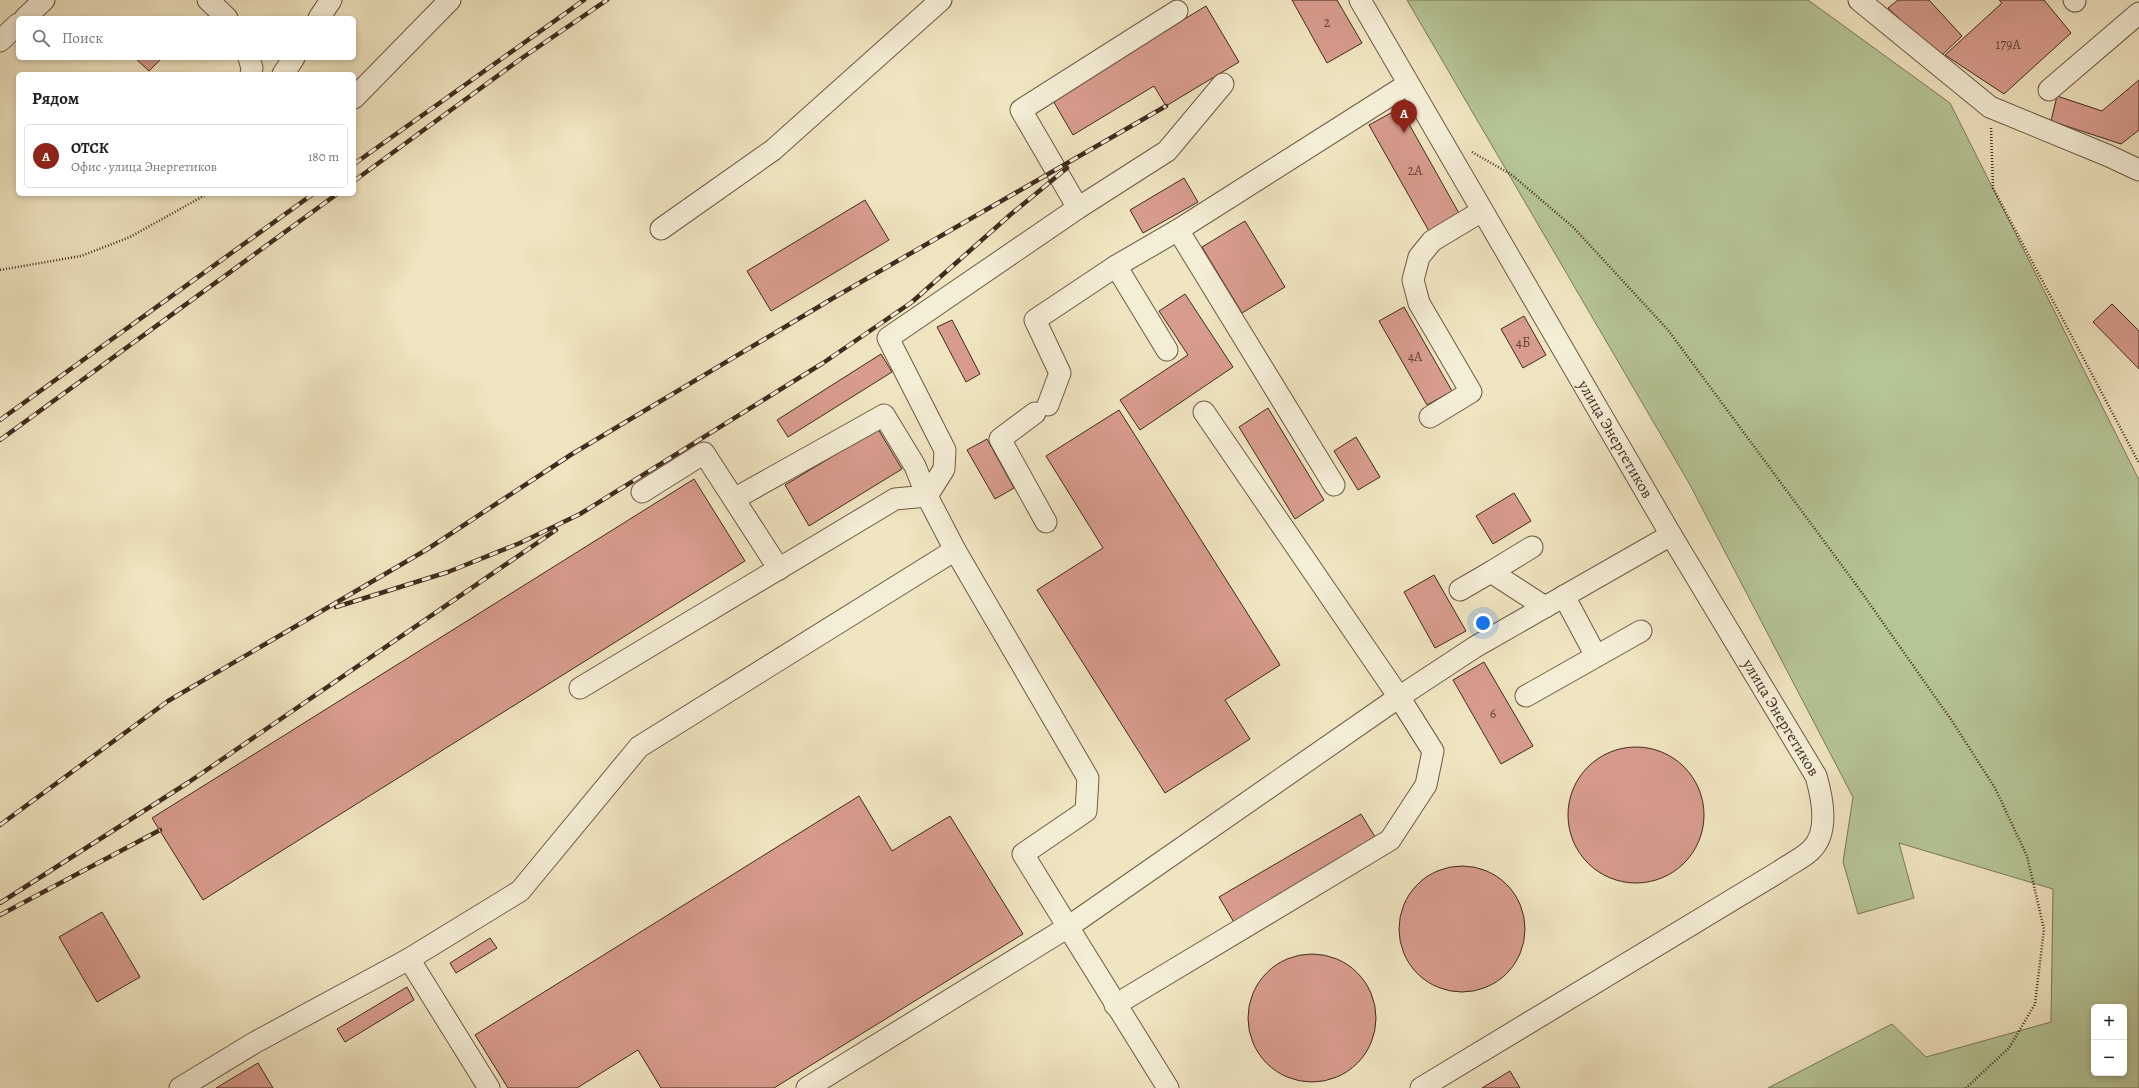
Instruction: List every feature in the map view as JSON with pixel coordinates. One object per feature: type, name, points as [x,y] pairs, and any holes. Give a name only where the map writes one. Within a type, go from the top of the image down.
[{"type":"street","points":[[27,16],[44,0]]},
{"type":"street","points":[[208,0],[225,16]]},
{"type":"street","points":[[320,16],[331,0]]},
{"type":"street","points":[[356,96],[450,0]]},
{"type":"street","points":[[661,229],[773,150],[941,0]]},
{"type":"street","name":"улица Энергетиков","points":[[1360,0],[1671,535],[1816,776],[1822,796],[1823,817],[1820,834],[1812,850],[1780,871],[1421,1088]]},
{"type":"street","points":[[1859,0],[1990,107],[2109,156],[2139,170]]},
{"type":"street","points":[[1078,208],[1021,110],[1177,11]]},
{"type":"street","points":[[2049,90],[2139,14]]},
{"type":"street","points":[[0,41],[16,26]]},
{"type":"street","points":[[250,60],[252,68],[251,72]]},
{"type":"street","points":[[284,72],[293,60]]},
{"type":"street","points":[[927,496],[944,469],[944,450],[888,338],[1078,208],[1167,151],[1223,84]]},
{"type":"street","points":[[1046,522],[1000,439],[1041,409],[1060,373],[1034,320],[1116,266],[1178,230],[1408,84]]},
{"type":"street","points":[[1430,417],[1471,392],[1419,303],[1414,280],[1419,257],[1432,241],[1482,211]]},
{"type":"street","points":[[1178,230],[1334,485]]},
{"type":"street","points":[[1116,266],[1167,350]]},
{"type":"street","points":[[1115,1005],[1390,840],[1426,785],[1433,751],[1399,697],[1204,412]]},
{"type":"street","points":[[734,499],[884,415],[915,466],[927,496],[955,550],[1088,778],[1086,811],[1023,854],[1115,1005],[1168,1088]]},
{"type":"street","points":[[642,492],[704,453],[778,569]]},
{"type":"street","points":[[580,688],[895,499],[927,496]]},
{"type":"street","points":[[807,1088],[1068,927],[1399,697],[1475,647],[1671,535]]},
{"type":"street","points":[[1460,590],[1532,547]]},
{"type":"street","points":[[180,1088],[254,1043],[409,959],[520,891],[639,747],[955,550]]},
{"type":"street","points":[[1491,572],[1545,607]]},
{"type":"street","points":[[1564,596],[1596,656]]},
{"type":"street","points":[[1526,696],[1641,630]]},
{"type":"street","points":[[409,959],[490,1088]]},
{"type":"path","points":[[1990,107],[1993,188],[2139,463]]},
{"type":"path","points":[[1470,151],[1512,175],[1574,228],[1668,330],[1860,590],[1952,720],[1995,788],[2027,856],[2044,929],[2035,1004],[2009,1048],[1966,1088]]},
{"type":"path","points":[[0,270],[81,256],[130,237],[203,196]]},
{"type":"green space","points":[[1407,0],[1808,0],[1950,103],[2139,480],[2139,1088],[1768,1088],[1892,1024],[1926,1057],[2051,1022],[2053,889],[1899,843],[1914,898],[1858,914],[1843,862],[1853,797],[1689,483]]},
{"type":"building","points":[[1292,0],[1337,0],[1362,43],[1327,63]]},
{"type":"building","points":[[1898,0],[1929,0],[1962,36],[1942,55],[1921,39],[1888,8]]},
{"type":"building","points":[[1999,0],[2044,0],[2071,33],[2004,94],[1945,55],[2002,3]]},
{"type":"building","points":[[1206,6],[1239,62],[1166,106],[1154,86],[1073,135],[1052,99]]},
{"type":"building","points":[[137,60],[160,60],[149,71]]},
{"type":"building","points":[[2139,80],[2139,130],[2121,144],[2051,121],[2057,96],[2102,111]]},
{"type":"building","points":[[1400,108],[1460,215],[1430,233],[1369,125]]},
{"type":"building","points":[[1184,178],[1198,202],[1143,233],[1130,210]]},
{"type":"building","points":[[865,200],[889,240],[771,311],[747,271]]},
{"type":"building","points":[[1245,221],[1285,287],[1242,313],[1202,247]]},
{"type":"building","points":[[1185,294],[1233,367],[1140,430],[1120,400],[1188,355],[1159,311]]},
{"type":"building","points":[[2112,304],[2139,331],[2139,369],[2093,322]]},
{"type":"building","points":[[1404,307],[1452,391],[1427,405],[1379,321]]},
{"type":"building","points":[[1524,316],[1546,355],[1523,368],[1501,329]]},
{"type":"building","points":[[952,320],[980,374],[966,382],[937,327]]},
{"type":"building","points":[[881,354],[892,372],[788,437],[777,420]]},
{"type":"building","points":[[1268,408],[1324,500],[1295,519],[1239,427]]},
{"type":"building","points":[[1119,410],[1280,665],[1225,700],[1250,739],[1165,793],[1037,590],[1103,548],[1046,456]]},
{"type":"building","points":[[878,429],[902,469],[809,526],[785,485]]},
{"type":"building","points":[[1356,437],[1380,477],[1358,490],[1334,451]]},
{"type":"building","points":[[987,439],[1014,488],[995,499],[967,450]]},
{"type":"building","points":[[694,479],[745,561],[203,900],[152,818]]},
{"type":"building","points":[[1514,493],[1531,521],[1493,544],[1476,516]]},
{"type":"building","points":[[1434,575],[1466,631],[1435,648],[1404,592]]},
{"type":"building","points":[[1484,662],[1533,746],[1501,764],[1453,680]]},
{"type":"building","points":[[1629,747],[1643,747],[1662,752],[1674,758],[1689,772],[1699,789],[1703,802],[1703,828],[1699,841],[1693,853],[1679,868],[1674,872],[1656,880],[1643,883],[1629,883],[1610,878],[1598,872],[1583,858],[1579,853],[1571,835],[1568,822],[1568,808],[1573,789],[1579,777],[1593,762],[1598,758],[1616,750]]},
{"type":"building","points":[[859,796],[892,851],[950,816],[1023,934],[774,1088],[661,1088],[638,1050],[577,1088],[508,1088],[475,1035]]},
{"type":"building","points":[[1361,814],[1377,840],[1235,924],[1219,897]]},
{"type":"building","points":[[1468,866],[1492,874],[1502,880],[1511,889],[1520,905],[1524,917],[1524,941],[1520,953],[1511,969],[1502,978],[1486,987],[1474,991],[1456,992],[1432,984],[1422,978],[1413,969],[1404,953],[1400,941],[1399,923],[1407,899],[1413,889],[1422,880],[1438,871],[1450,867]]},
{"type":"building","points":[[102,912],[140,977],[97,1002],[59,937]]},
{"type":"building","points":[[490,938],[497,948],[456,973],[450,963]]},
{"type":"building","points":[[1312,954],[1336,959],[1357,973],[1371,994],[1376,1018],[1371,1042],[1357,1063],[1336,1077],[1312,1082],[1288,1077],[1267,1063],[1253,1042],[1248,1018],[1253,994],[1267,973],[1288,959]]},
{"type":"building","points":[[407,987],[414,1000],[345,1042],[337,1029]]},
{"type":"building","points":[[258,1063],[273,1088],[216,1088]]},
{"type":"building","points":[[1510,1071],[1520,1088],[1482,1088]]},
{"type":"railway","points":[[356,163],[584,0]]},
{"type":"railway","points":[[356,180],[522,58],[607,0]]},
{"type":"railway","points":[[0,825],[168,701],[426,550],[572,454],[835,297],[1166,106]]},
{"type":"railway","points":[[336,607],[448,572],[520,543],[580,514],[823,363],[912,302],[1010,215],[1067,168]]},
{"type":"railway","points":[[0,420],[310,196]]},
{"type":"railway","points":[[0,440],[334,196]]},
{"type":"railway","points":[[0,903],[189,782],[556,530]]},
{"type":"railway","points":[[0,915],[160,830]]},
{"type":"place","name":"ОТСК","points":[[1404,133]]}]
